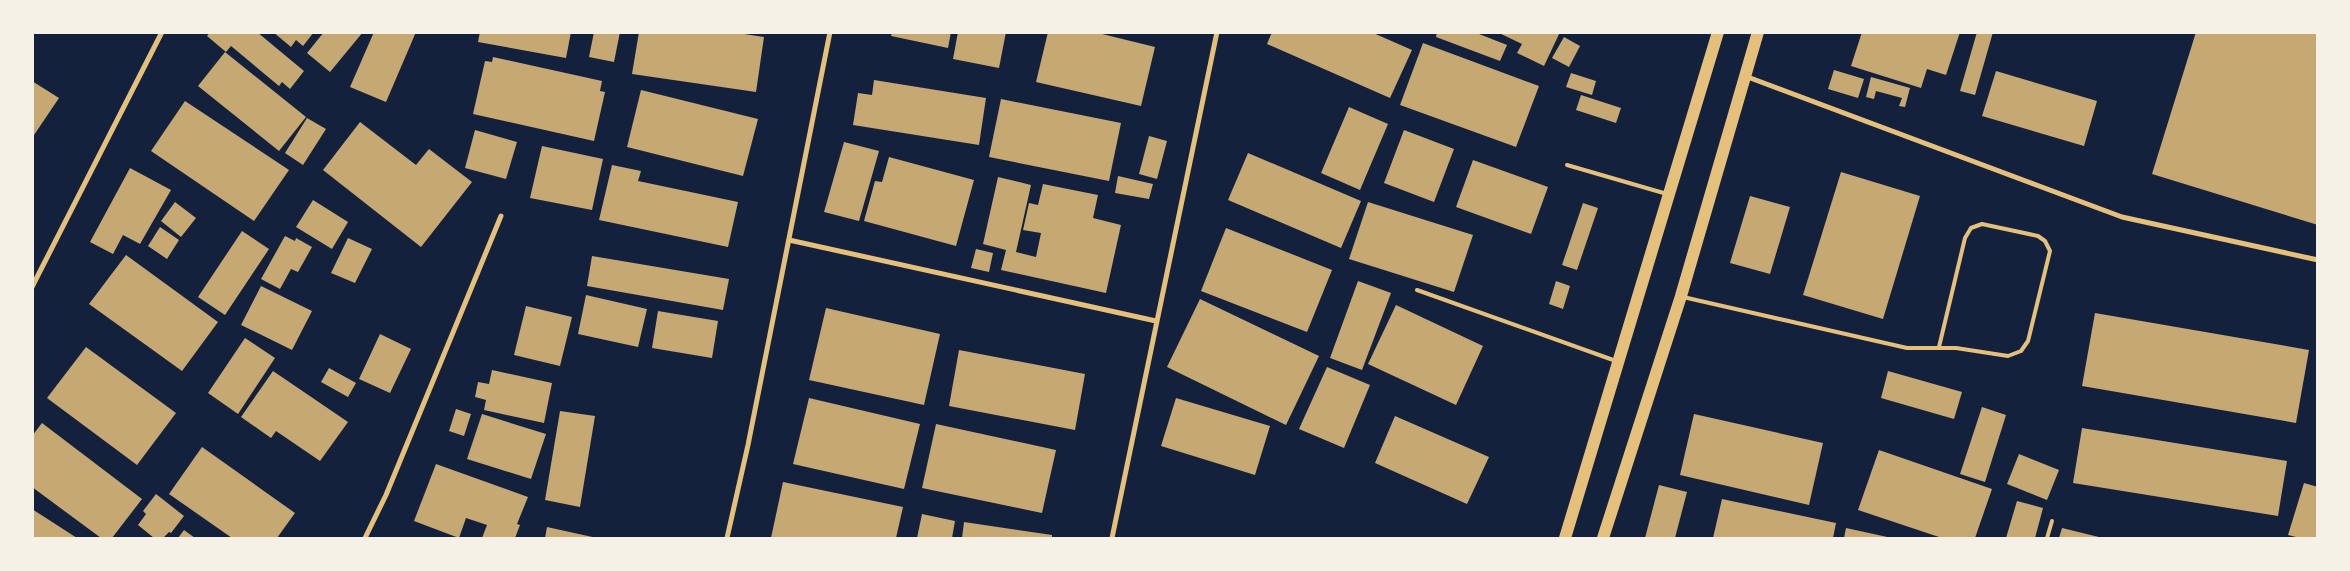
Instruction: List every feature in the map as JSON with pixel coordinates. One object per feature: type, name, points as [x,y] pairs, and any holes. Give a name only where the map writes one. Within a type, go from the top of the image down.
[{"type":"main road","points":[[1565,538],[1718,32]]},
{"type":"main road","points":[[1603,538],[1681,296],[1758,32]]},
{"type":"street","points":[[32,287],[162,32]]},
{"type":"street","points":[[727,538],[748,445],[830,32]]},
{"type":"street","points":[[1112,538],[1217,32]]},
{"type":"street","points":[[1745,76],[2122,217],[2318,260]]},
{"type":"street","points":[[365,538],[386,495],[501,216]]},
{"type":"street","points":[[789,240],[1156,321]]},
{"type":"lane","points":[[1567,165],[1669,194]]},
{"type":"lane","points":[[1681,296],[1907,348],[1939,347],[2008,356],[2021,351],[2028,341],[2050,251],[2045,241],[2038,236],[1982,224],[1971,228],[1965,238],[1939,347]]},
{"type":"lane","points":[[1417,290],[1618,362]]},
{"type":"lane","points":[[2046,538],[2052,521]]},
{"type":"building","points":[[210,32],[257,32],[304,71],[290,89],[282,82],[279,86],[231,46],[226,52],[207,36]]},
{"type":"building","points":[[273,32],[314,32],[303,46],[296,40],[291,47]]},
{"type":"building","points":[[324,32],[363,32],[330,72],[307,53]]},
{"type":"building","points":[[374,32],[416,32],[386,102],[350,87]]},
{"type":"building","points":[[480,32],[571,32],[566,58],[478,42]]},
{"type":"building","points":[[594,32],[620,32],[614,62],[589,57]]},
{"type":"building","points":[[639,32],[731,32],[764,37],[756,92],[632,74]]},
{"type":"building","points":[[892,32],[951,32],[948,48],[891,36]]},
{"type":"building","points":[[958,32],[1006,32],[999,68],[953,59]]},
{"type":"building","points":[[1048,32],[1094,32],[1155,47],[1141,106],[1036,82]]},
{"type":"building","points":[[1272,32],[1371,32],[1412,50],[1390,98],[1267,44]]},
{"type":"building","points":[[1437,32],[1474,32],[1507,45],[1500,61],[1436,37]]},
{"type":"building","points":[[1497,32],[1560,32],[1544,66],[1517,53],[1522,44]]},
{"type":"building","points":[[1862,32],[1960,32],[1946,75],[1927,69],[1921,88],[1851,66]]},
{"type":"building","points":[[1977,32],[1993,32],[1975,95],[1960,91]]},
{"type":"building","points":[[2196,32],[2318,32],[2318,225],[2152,174]]},
{"type":"building","points":[[1564,37],[1580,46],[1569,67],[1552,58]]},
{"type":"building","points":[[1423,43],[1539,86],[1516,147],[1400,105]]},
{"type":"building","points":[[225,52],[306,117],[279,151],[198,86]]},
{"type":"building","points":[[493,57],[602,81],[600,91],[605,92],[594,141],[473,114],[485,61],[492,62]]},
{"type":"building","points":[[1834,70],[1864,79],[1858,98],[1828,89]]},
{"type":"building","points":[[1996,71],[2097,101],[2084,146],[1982,116]]},
{"type":"building","points":[[1571,73],[1596,81],[1592,95],[1566,87]]},
{"type":"building","points":[[1871,77],[1910,88],[1905,107],[1899,106],[1902,98],[1876,91],[1874,99],[1866,97]]},
{"type":"building","points":[[874,80],[986,98],[979,145],[853,125],[858,93],[872,95]]},
{"type":"building","points":[[32,81],[59,98],[32,138]]},
{"type":"building","points":[[641,90],[758,119],[743,176],[627,147]]},
{"type":"building","points":[[1581,95],[1621,108],[1616,123],[1576,110]]},
{"type":"building","points":[[1001,99],[1121,123],[1109,181],[989,157]]},
{"type":"building","points":[[185,101],[289,170],[254,221],[151,151]]},
{"type":"building","points":[[1349,107],[1388,124],[1360,190],[1321,173]]},
{"type":"building","points":[[307,118],[326,129],[303,165],[285,153]]},
{"type":"building","points":[[360,122],[416,165],[429,149],[472,182],[421,247],[323,170]]},
{"type":"building","points":[[475,130],[517,142],[506,179],[465,168]]},
{"type":"building","points":[[1404,130],[1454,149],[1434,202],[1384,183]]},
{"type":"building","points":[[1149,136],[1167,141],[1157,179],[1139,174]]},
{"type":"building","points":[[844,142],[879,151],[859,221],[824,212]]},
{"type":"building","points":[[542,146],[603,159],[592,210],[530,198]]},
{"type":"building","points":[[1248,153],[1361,201],[1341,248],[1228,200]]},
{"type":"building","points":[[889,157],[974,180],[956,246],[864,221],[875,181],[882,182]]},
{"type":"building","points":[[1473,160],[1548,187],[1531,234],[1456,207]]},
{"type":"building","points":[[612,165],[641,171],[638,181],[738,202],[728,247],[599,220]]},
{"type":"building","points":[[130,168],[171,190],[140,244],[123,235],[113,254],[90,242]]},
{"type":"building","points":[[1841,172],[1920,196],[1883,319],[1803,295]]},
{"type":"building","points":[[1118,176],[1153,184],[1149,199],[1115,193]]},
{"type":"building","points":[[998,177],[1031,185],[1016,252],[1036,257],[1041,233],[1023,230],[1029,203],[1038,205],[1043,184],[1098,195],[1093,218],[1121,225],[1106,293],[1001,270],[1006,250],[983,244]]},
{"type":"building","points":[[1750,196],[1790,207],[1770,274],[1730,263]]},
{"type":"building","points":[[313,200],[348,222],[332,249],[296,227]]},
{"type":"building","points":[[175,202],[196,218],[181,237],[161,221]]},
{"type":"building","points":[[1368,202],[1473,235],[1454,292],[1349,259]]},
{"type":"building","points":[[1583,203],[1598,208],[1577,270],[1562,265]]},
{"type":"building","points":[[160,227],[179,240],[167,259],[148,246]]},
{"type":"building","points":[[1226,228],[1332,270],[1307,332],[1201,291]]},
{"type":"building","points":[[242,231],[269,249],[225,315],[198,297]]},
{"type":"building","points":[[285,236],[295,241],[296,238],[312,247],[298,272],[291,269],[280,289],[261,279]]},
{"type":"building","points":[[348,238],[372,249],[355,283],[331,273]]},
{"type":"building","points":[[976,249],[993,253],[989,272],[971,268]]},
{"type":"building","points":[[126,255],[218,322],[182,371],[89,304]]},
{"type":"building","points":[[592,256],[729,279],[723,310],[587,286]]},
{"type":"building","points":[[1358,281],[1391,293],[1362,370],[1330,358]]},
{"type":"building","points":[[1556,281],[1570,286],[1563,309],[1549,304]]},
{"type":"building","points":[[261,286],[312,311],[292,350],[241,325]]},
{"type":"building","points":[[586,295],[647,309],[638,347],[578,334]]},
{"type":"building","points":[[1200,299],[1319,356],[1286,425],[1167,367]]},
{"type":"building","points":[[1396,305],[1483,346],[1456,405],[1368,364]]},
{"type":"building","points":[[526,306],[572,317],[560,366],[514,355]]},
{"type":"building","points":[[826,308],[940,334],[924,405],[809,380]]},
{"type":"building","points":[[658,311],[718,321],[712,358],[652,348]]},
{"type":"building","points":[[2095,313],[2309,350],[2296,423],[2082,386]]},
{"type":"building","points":[[380,334],[411,349],[390,393],[359,379]]},
{"type":"building","points":[[245,338],[275,358],[238,414],[208,393]]},
{"type":"building","points":[[86,347],[176,413],[137,465],[47,398]]},
{"type":"building","points":[[959,350],[1085,374],[1075,430],[949,406]]},
{"type":"building","points":[[1327,367],[1370,385],[1344,448],[1299,429]]},
{"type":"building","points":[[329,368],[356,383],[348,397],[321,382]]},
{"type":"building","points":[[492,370],[552,383],[544,423],[484,410],[486,400],[475,397],[478,382],[489,384]]},
{"type":"building","points":[[273,371],[348,422],[320,461],[276,431],[271,438],[241,417]]},
{"type":"building","points":[[1888,371],[1962,392],[1954,419],[1881,398]]},
{"type":"building","points":[[809,398],[920,424],[904,489],[793,464]]},
{"type":"building","points":[[1176,398],[1270,426],[1255,475],[1161,446]]},
{"type":"building","points":[[1982,407],[2006,415],[1985,482],[1960,474]]},
{"type":"building","points":[[456,409],[471,414],[464,436],[449,431]]},
{"type":"building","points":[[560,411],[595,416],[580,507],[545,500]]},
{"type":"building","points":[[482,414],[546,434],[531,479],[467,459]]},
{"type":"building","points":[[1694,414],[1823,443],[1809,505],[1680,475]]},
{"type":"building","points":[[1395,416],[1489,457],[1467,504],[1375,463]]},
{"type":"building","points":[[42,423],[142,499],[112,538],[101,538],[32,487],[32,436]]},
{"type":"building","points":[[936,424],[1056,450],[1042,513],[922,488]]},
{"type":"building","points":[[2082,428],[2287,461],[2278,516],[2073,483]]},
{"type":"building","points":[[202,447],[295,513],[277,538],[232,538],[169,494]]},
{"type":"building","points":[[1879,450],[1992,489],[1975,538],[1942,538],[1858,510]]},
{"type":"building","points":[[2019,454],[2059,470],[2047,500],[2007,484]]},
{"type":"building","points":[[436,464],[528,497],[517,524],[520,525],[515,538],[482,538],[487,525],[466,518],[459,538],[414,521]]},
{"type":"building","points":[[783,482],[903,507],[896,538],[771,538]]},
{"type":"building","points":[[2304,483],[2318,487],[2318,538],[2300,538],[2288,535]]},
{"type":"building","points":[[1659,485],[1687,492],[1675,538],[1645,538]]},
{"type":"building","points":[[156,494],[184,516],[171,533],[169,532],[163,538],[154,538],[138,525],[146,514],[143,511]]},
{"type":"building","points":[[1722,499],[1836,523],[1833,538],[1713,538]]},
{"type":"building","points":[[2017,501],[2043,508],[2035,538],[2006,538]]},
{"type":"building","points":[[32,509],[77,538],[32,538]]},
{"type":"building","points":[[922,514],[955,521],[952,538],[917,538]]},
{"type":"building","points":[[964,522],[1052,535],[1052,538],[962,538]]},
{"type":"building","points":[[547,527],[597,538],[545,538]]},
{"type":"building","points":[[1846,528],[1892,538],[1844,538]]},
{"type":"building","points":[[2062,528],[2103,538],[2059,538]]},
{"type":"building","points":[[184,530],[195,538],[178,538]]}]
